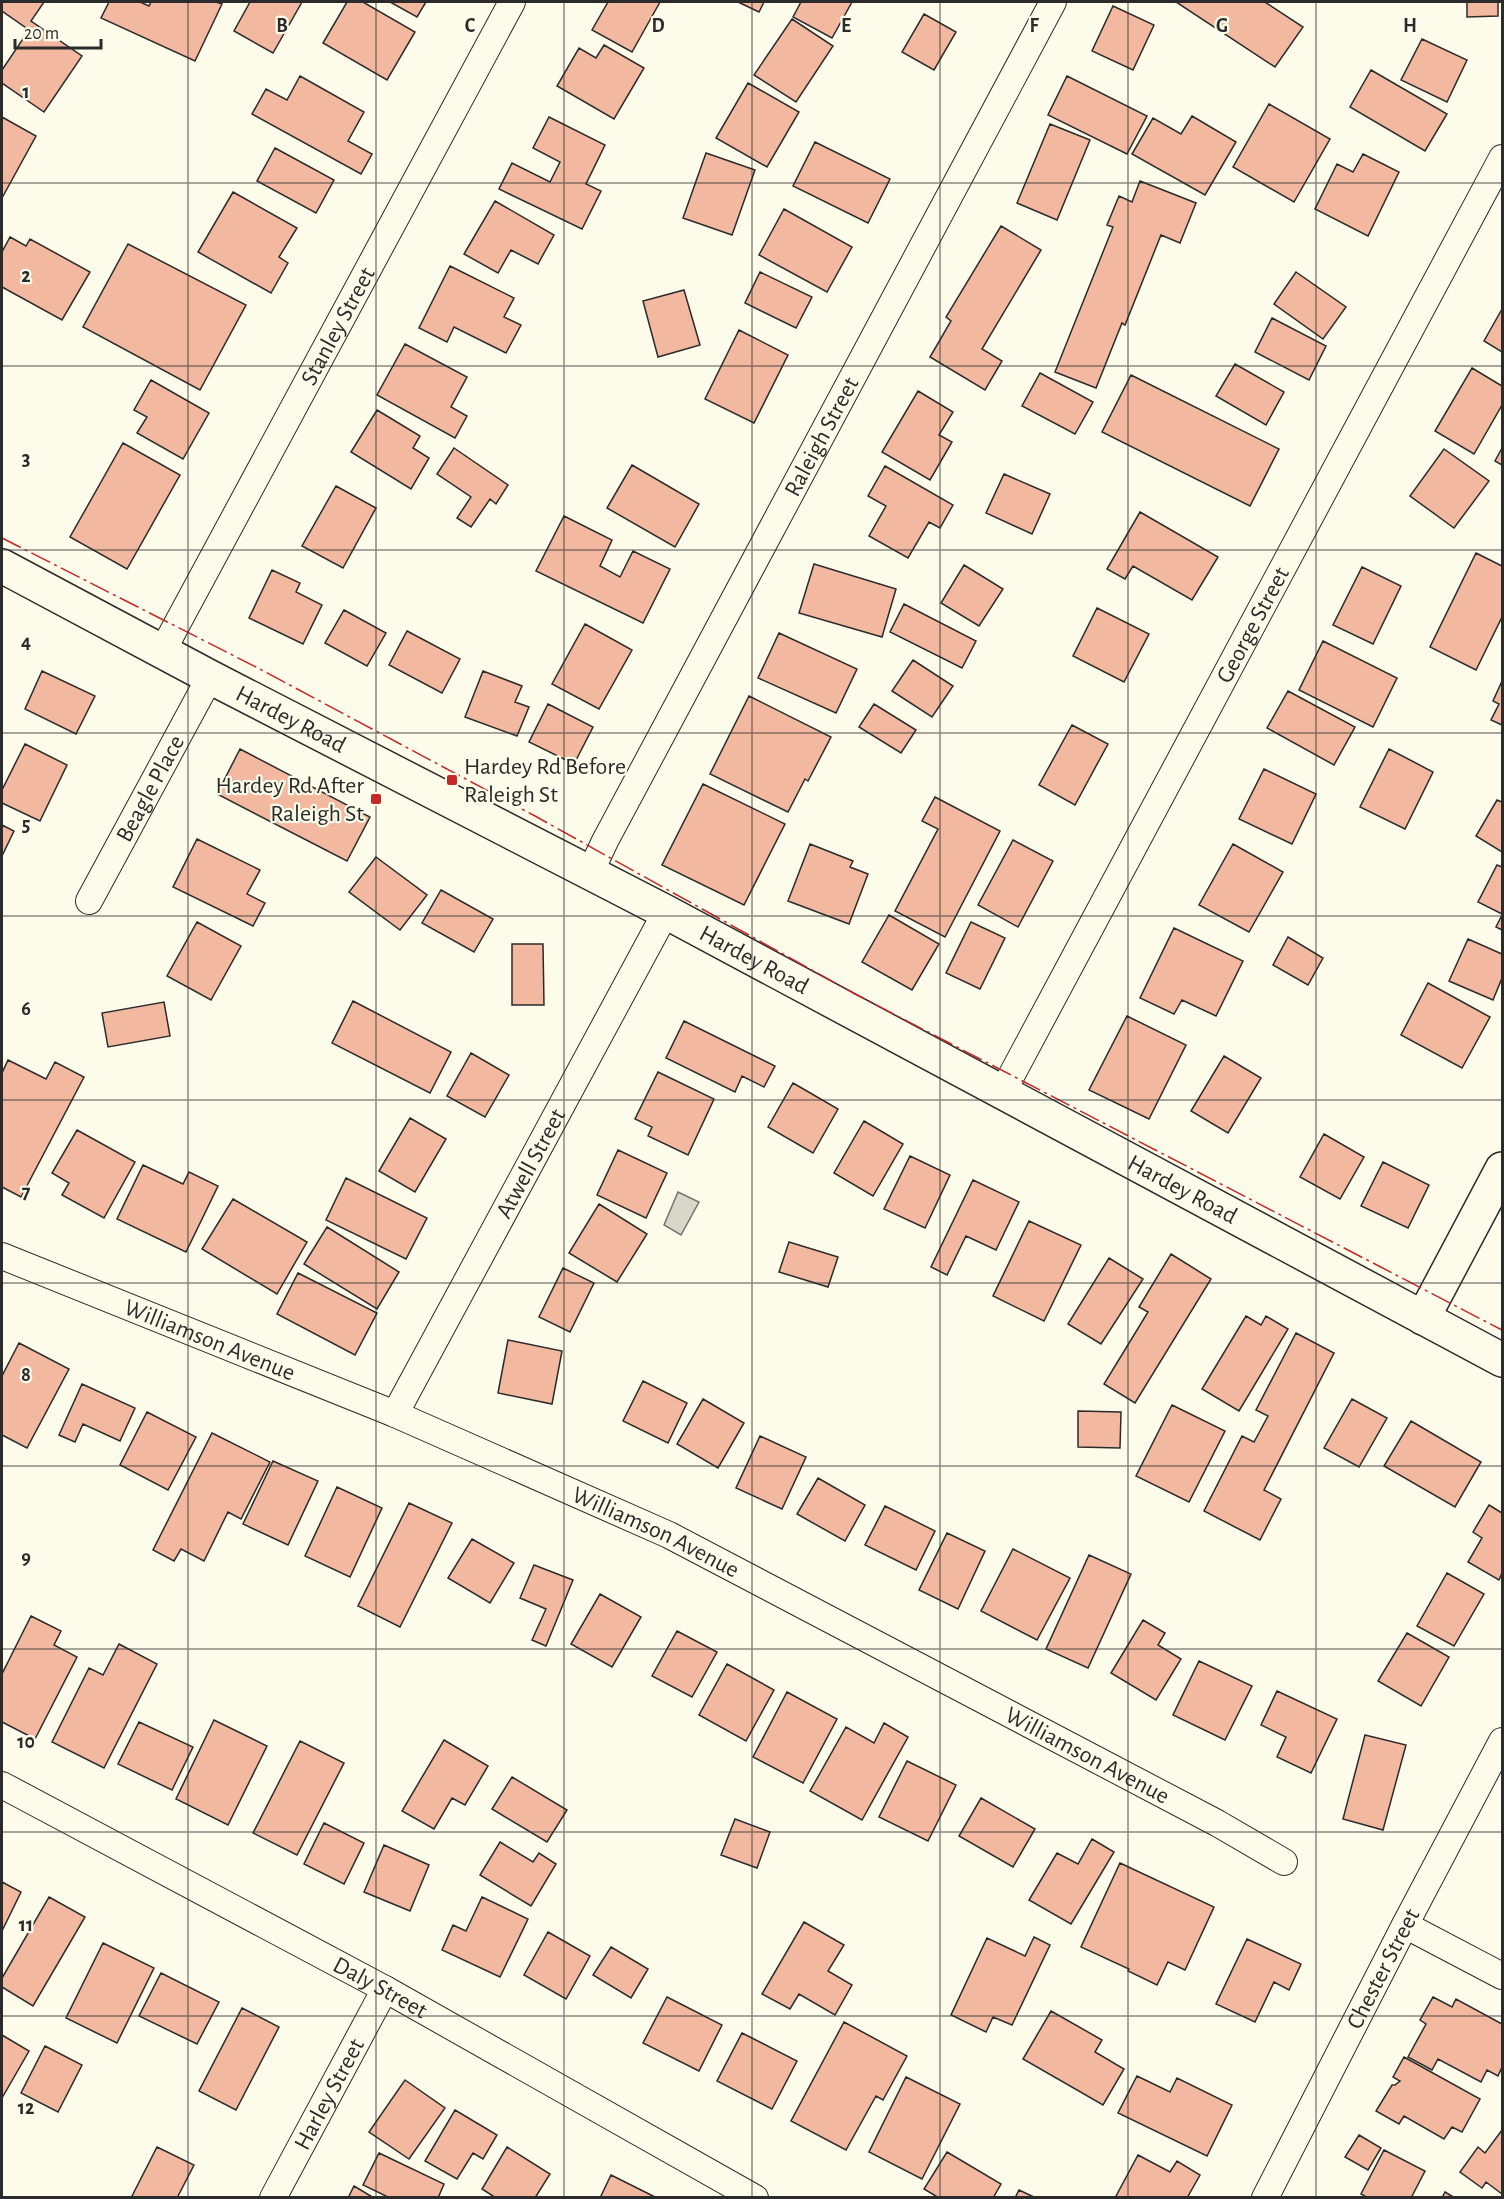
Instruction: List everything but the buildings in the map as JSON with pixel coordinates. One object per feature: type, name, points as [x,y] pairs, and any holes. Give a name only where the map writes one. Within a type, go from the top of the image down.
[{"type":"main road","name":"Hardey Road","points":[[2,566],[210,677],[666,912],[1503,1360]]},
{"type":"main road","points":[[1423,1318],[1503,1169]]},
{"type":"street","name":"Stanley Street","points":[[163,650],[512,2]]},
{"type":"street","name":"Raleigh Street","points":[[590,873],[1053,2]]},
{"type":"street","name":"George Street","points":[[1002,1093],[1503,158]]},
{"type":"street","name":"Beagle Place","points":[[89,901],[210,677]]},
{"type":"street","name":"Atwell Street","points":[[395,1414],[666,912]]},
{"type":"street","name":"Williamson Avenue","points":[[2,1256],[395,1414],[669,1535],[1217,1823],[1284,1862]]},
{"type":"street","name":"Chester Street","points":[[1265,2198],[1405,1925],[1503,1741]]},
{"type":"street","name":"Daly Street","points":[[2,1785],[385,1989],[747,2196]]},
{"type":"street","points":[[1405,1925],[1503,1976]]},
{"type":"street","name":"Harley Street","points":[[273,2198],[385,1989]]},
{"type":"shaded area","points":[[678,1192],[699,1202],[681,1235],[664,1225]]},
{"type":"power","points":[[2,538],[256,667],[535,816],[855,994],[1502,1330]]},
{"type":"place","name":"Hardey Rd Before Raleigh St","points":[[452,780]]},
{"type":"place","name":"Hardey Rd After Raleigh St","points":[[376,799]]}]
